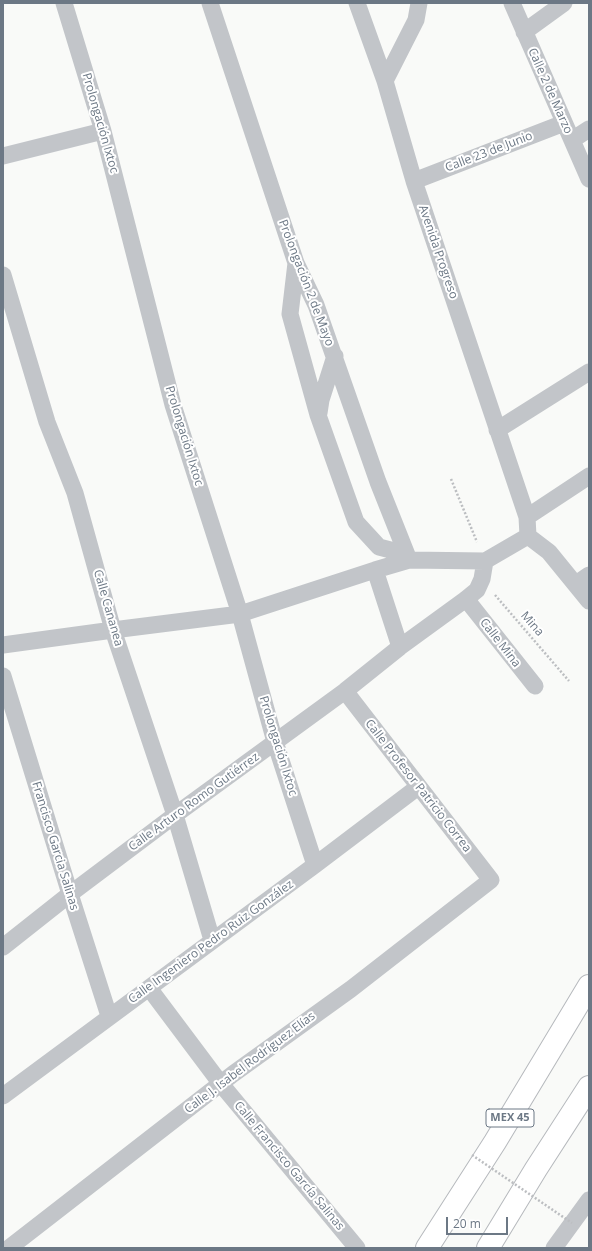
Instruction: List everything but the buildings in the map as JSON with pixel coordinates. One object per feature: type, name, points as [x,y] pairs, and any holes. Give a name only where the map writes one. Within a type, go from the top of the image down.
[{"type":"main road","name":"MEX 45","points":[[427,1248],[495,1142],[589,986]]},
{"type":"main road","points":[[488,1248],[536,1169],[589,1087]]},
{"type":"street","name":"Prolongación Ixtoc","points":[[64,3],[103,131],[174,405],[240,614],[275,742],[316,866]]},
{"type":"street","name":"Prolongación 2 de Mayo","points":[[210,3],[296,263],[316,305],[378,482],[407,557]]},
{"type":"street","name":"Avenida Progreso","points":[[357,3],[385,81],[414,181],[527,517],[528,536]]},
{"type":"street","points":[[385,81],[416,20],[419,3]]},
{"type":"street","name":"Calle 2 de Marzo","points":[[512,3],[589,179]]},
{"type":"street","points":[[524,32],[564,3]]},
{"type":"street","name":"Calle 23 de Junio","points":[[414,181],[564,123]]},
{"type":"street","points":[[572,140],[589,129]]},
{"type":"street","points":[[3,156],[103,131]]},
{"type":"street","points":[[296,263],[290,314],[318,416],[356,522],[379,547],[407,557],[485,561],[528,536],[582,580],[589,601]]},
{"type":"street","name":"Calle Cananea","points":[[3,275],[47,422],[75,493],[113,630],[174,815],[212,940]]},
{"type":"street","points":[[318,416],[321,400],[335,356]]},
{"type":"street","points":[[497,430],[589,372]]},
{"type":"street","points":[[527,517],[589,476]]},
{"type":"street","points":[[3,645],[240,614],[375,570],[407,557]]},
{"type":"street","name":"Calle Arturo Romo Gutiérrez","points":[[3,947],[174,815],[345,691],[400,647],[466,599],[477,590],[482,579],[485,561]]},
{"type":"street","points":[[375,570],[400,647]]},
{"type":"street","name":"Calle Mina","points":[[466,599],[535,686]]},
{"type":"street","name":"Francisco Garcia Salinas","points":[[3,676],[109,1016]]},
{"type":"street","name":"Calle Profesor Patricio Correa","points":[[345,691],[491,880]]},
{"type":"street","name":"Calle Ingeniero Pedro Ruiz González","points":[[4,1091],[149,988],[212,940],[316,866],[418,787]]},
{"type":"street","name":"Calle J. Isabel Rodríguez Elías","points":[[10,1248],[221,1084],[351,989],[491,880]]},
{"type":"street","name":"Calle Francisco García Salinas","points":[[149,988],[221,1084],[357,1248]]},
{"type":"street","points":[[554,1248],[589,1200]]},
{"type":"path","points":[[452,479],[485,561]]},
{"type":"path","name":"Mina","points":[[482,579],[569,681]]},
{"type":"path","points":[[472,1155],[572,1223]]}]
